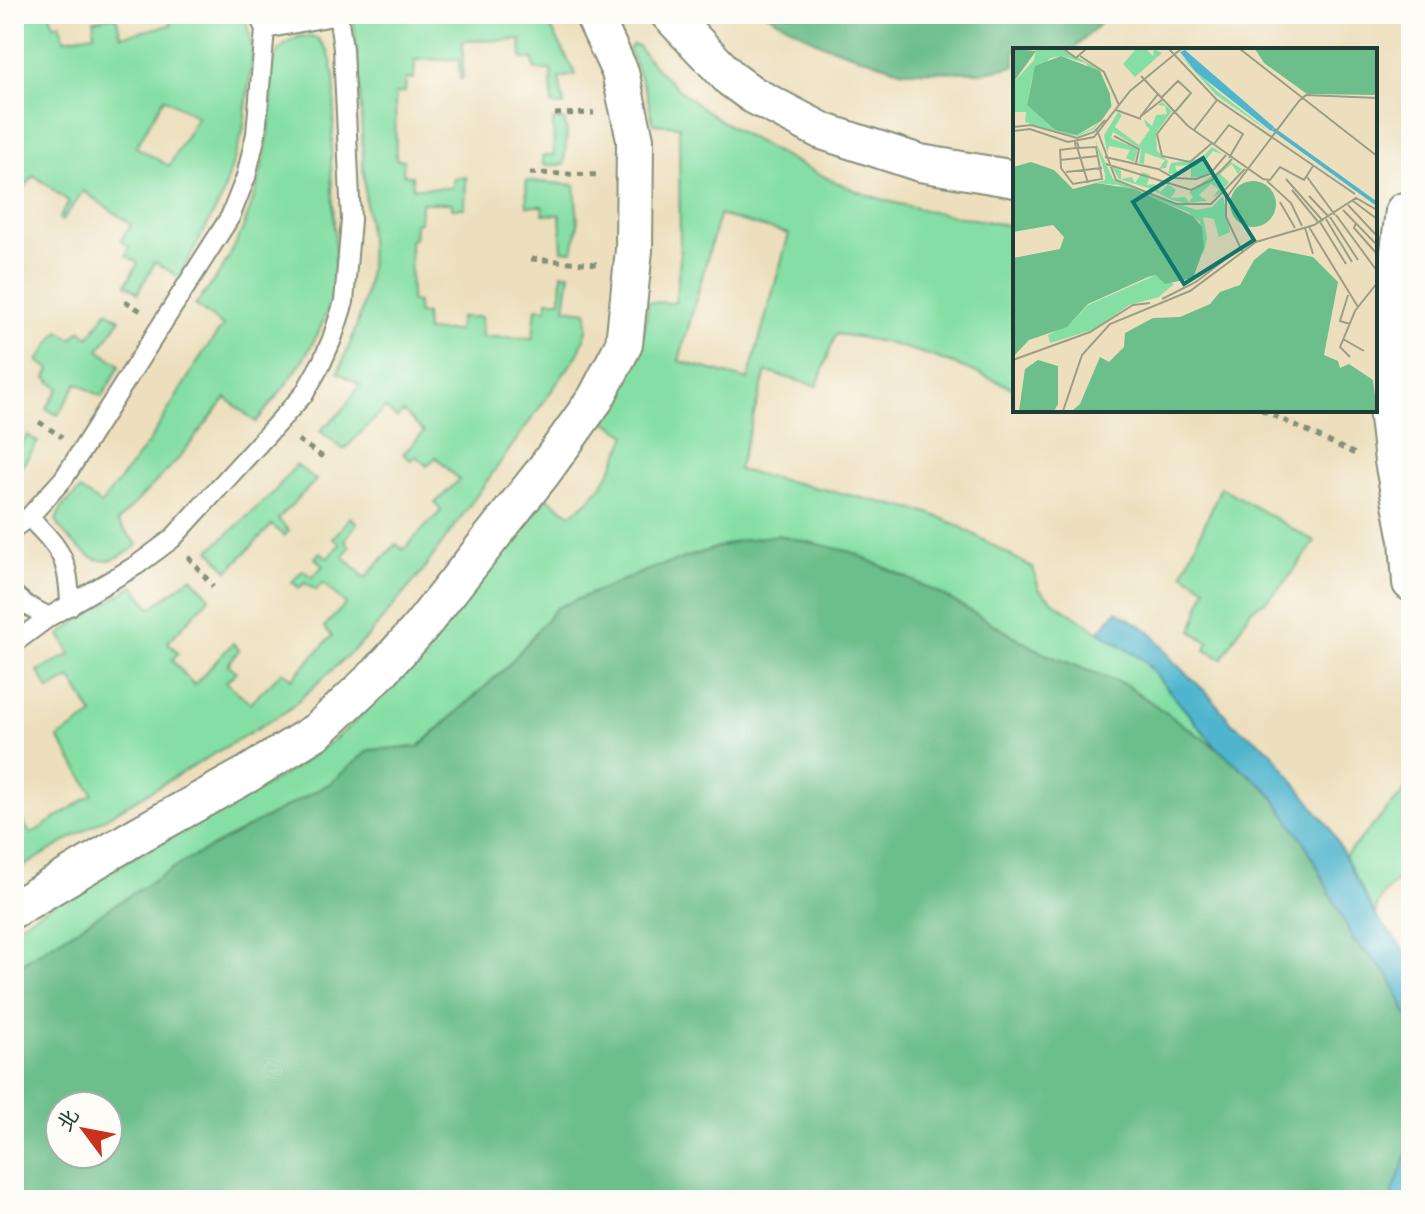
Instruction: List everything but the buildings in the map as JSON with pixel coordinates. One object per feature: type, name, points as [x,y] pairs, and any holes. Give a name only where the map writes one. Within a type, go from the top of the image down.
[{"type":"street","points":[[14,909],[225,788],[317,731],[379,673],[419,629],[543,472],[596,398],[624,344],[634,250],[635,139],[620,72],[593,14]]},
{"type":"street","points":[[669,14],[731,79],[753,95],[811,126],[920,163],[1013,179]]},
{"type":"street","points":[[1397,212],[1397,267],[1378,362],[1408,540],[1411,583]]},
{"type":"lane","points":[[14,643],[49,617],[70,606],[137,565],[172,539],[304,394],[322,362],[344,302],[351,220],[343,49],[338,15],[262,22],[256,134],[246,177],[230,217],[64,478],[22,522],[52,540],[64,559],[69,578],[70,606]]},
{"type":"lane","points":[[14,595],[49,617]]},
{"type":"path","points":[[555,114],[600,113]]},
{"type":"path","points":[[530,173],[607,176]]},
{"type":"path","points":[[531,259],[604,265]]},
{"type":"path","points":[[1266,412],[1374,463],[1393,461]]},
{"type":"path","points":[[277,425],[327,460]]},
{"type":"path","points":[[172,539],[213,586]]},
{"type":"green space","points":[[14,14],[50,14],[54,25],[60,23],[64,39],[94,34],[94,20],[116,16],[121,36],[171,25],[169,14],[245,14],[253,53],[243,131],[221,200],[179,277],[155,262],[138,293],[126,284],[138,263],[126,255],[130,247],[121,240],[131,224],[83,191],[62,221],[59,219],[69,202],[34,175],[22,191],[14,188]],"holes":[[[164,98],[197,117],[169,166],[136,147]]]},
{"type":"green space","points":[[386,14],[544,14],[576,75],[559,78],[564,106],[552,105],[551,70],[535,70],[533,59],[522,59],[521,40],[463,41],[463,78],[460,79],[459,59],[415,60],[414,79],[406,79],[405,92],[395,94],[396,159],[404,160],[403,174],[412,176],[413,188],[452,188],[454,178],[466,177],[465,208],[452,208],[452,203],[421,203],[420,222],[415,223],[414,239],[410,240],[411,301],[417,302],[418,314],[425,314],[426,331],[458,331],[460,317],[481,317],[482,337],[533,338],[536,308],[547,309],[548,300],[561,300],[562,273],[570,273],[565,308],[587,311],[587,330],[578,354],[421,573],[366,639],[288,710],[14,872],[14,809],[31,834],[93,794],[58,738],[93,715],[71,678],[49,690],[38,671],[71,654],[60,635],[88,613],[134,586],[151,608],[192,577],[210,597],[168,642],[178,653],[172,660],[194,685],[233,643],[239,650],[228,664],[236,672],[226,682],[250,703],[283,671],[292,679],[332,636],[324,627],[346,604],[323,583],[316,590],[305,583],[299,588],[292,582],[303,570],[312,577],[323,566],[315,558],[320,552],[328,558],[340,544],[333,538],[350,517],[357,523],[345,540],[350,547],[343,556],[365,578],[396,544],[403,550],[441,511],[435,503],[459,480],[436,457],[427,466],[416,456],[411,460],[403,454],[424,432],[403,412],[397,418],[385,408],[344,450],[320,431],[341,412],[360,385],[338,372],[361,311],[369,263],[353,19]]},
{"type":"green space","points":[[767,14],[1109,14],[1075,48],[1013,48],[1013,66],[984,72],[903,71],[821,44]]},
{"type":"green space","points":[[301,36],[317,38],[323,45],[331,60],[334,81],[331,162],[335,271],[324,319],[299,366],[256,422],[226,398],[179,458],[117,522],[138,545],[121,556],[99,560],[84,552],[56,520],[62,507],[80,490],[101,504],[149,442],[223,326],[195,305],[237,242],[255,195],[270,120],[274,59],[289,42]]},
{"type":"green space","points":[[632,45],[637,45],[671,83],[711,114],[776,153],[835,182],[907,206],[1013,227],[1013,388],[927,355],[882,342],[836,334],[817,386],[766,372],[738,470],[929,513],[955,524],[1033,568],[1039,589],[1055,603],[1144,661],[1218,749],[1126,685],[1045,654],[937,592],[737,541],[648,570],[557,608],[508,666],[418,747],[369,750],[330,784],[185,861],[14,968],[14,927],[130,859],[239,802],[298,766],[337,737],[359,718],[448,623],[547,498],[571,514],[598,489],[627,435],[602,419],[634,364],[648,302],[675,303],[680,259],[679,126],[653,124],[647,94],[629,50]],"holes":[[[719,215],[789,234],[748,380],[679,361]]]},
{"type":"green space","points":[[553,120],[564,120],[567,132],[564,165],[543,165],[542,156],[554,155]]},
{"type":"green space","points":[[526,181],[575,185],[578,225],[573,251],[562,250],[560,215],[543,214],[542,206],[527,206]]},
{"type":"green space","points":[[1406,285],[1411,291],[1411,366],[1395,359]]},
{"type":"green space","points":[[107,311],[120,319],[99,350],[120,365],[102,397],[77,383],[58,415],[46,409],[59,388],[46,378],[50,369],[38,361],[59,331],[72,339],[80,330],[89,337]]},
{"type":"green space","points":[[28,435],[38,442],[14,478],[14,455]]},
{"type":"green space","points":[[296,465],[316,480],[278,519],[289,531],[284,536],[272,525],[228,571],[210,550],[273,493]]},
{"type":"green space","points":[[1221,487],[1315,542],[1285,582],[1251,610],[1222,659],[1205,650],[1208,642],[1192,631],[1206,588],[1183,573]]},
{"type":"green space","points":[[778,535],[852,552],[937,592],[1045,654],[1126,685],[1218,749],[1268,790],[1305,843],[1354,941],[1389,975],[1411,1023],[1411,1143],[1390,1200],[14,1200],[14,968],[185,861],[329,784],[369,750],[419,747],[508,666],[556,608],[648,570],[737,541]]},
{"type":"green space","points":[[1411,784],[1411,871],[1383,894],[1375,915],[1345,856]]},
{"type":"water","points":[[1117,611],[1151,632],[1174,662],[1208,694],[1232,723],[1270,750],[1330,828],[1375,915],[1411,958],[1411,1023],[1389,975],[1354,941],[1305,843],[1268,790],[1218,749],[1144,661],[1099,631]]},
{"type":"water","points":[[1411,1143],[1411,1200],[1390,1200]]}]
